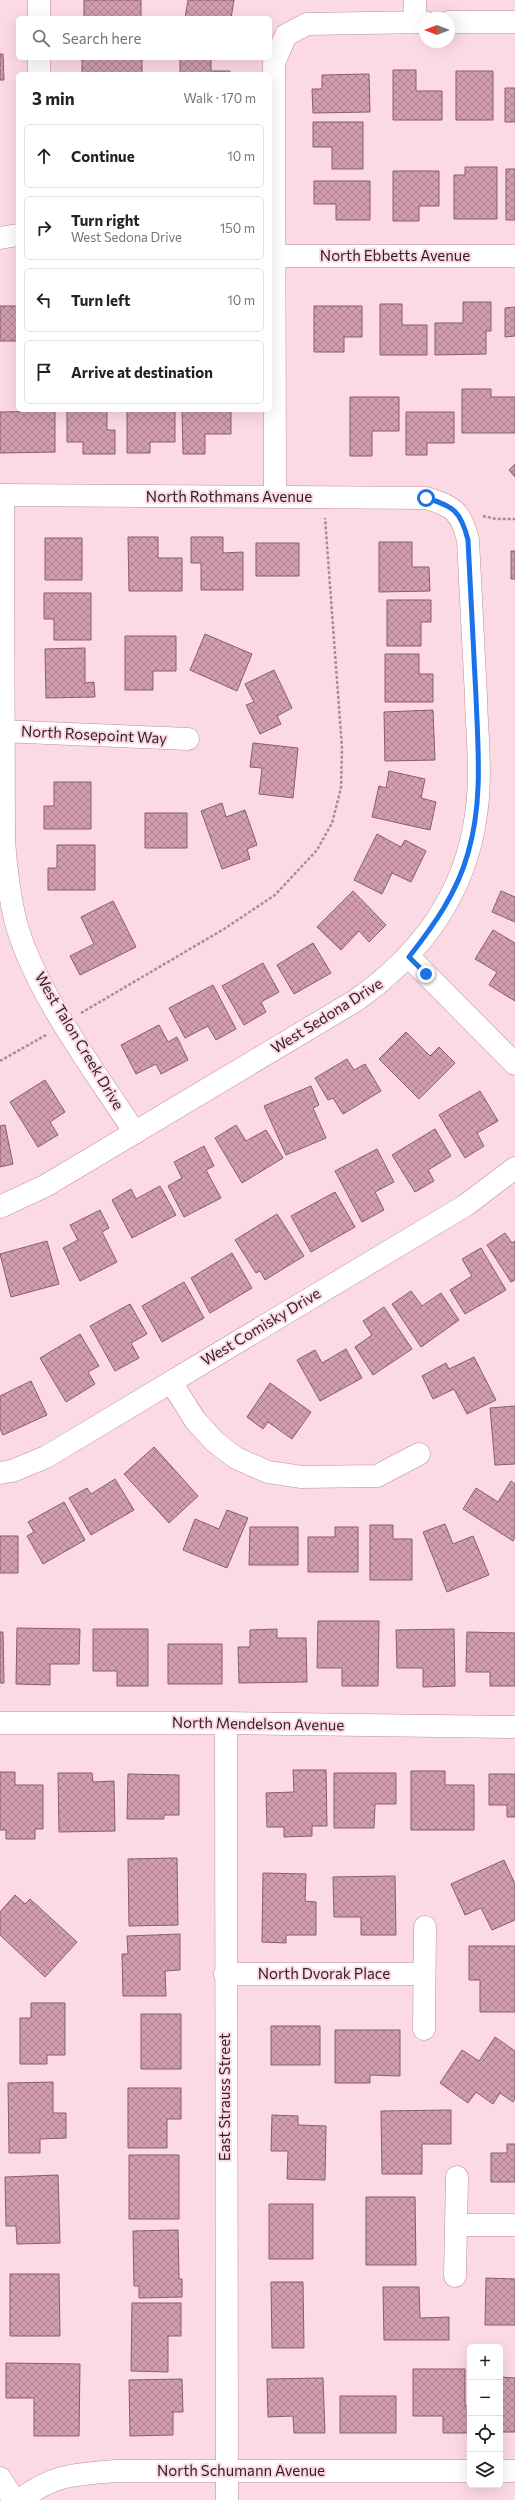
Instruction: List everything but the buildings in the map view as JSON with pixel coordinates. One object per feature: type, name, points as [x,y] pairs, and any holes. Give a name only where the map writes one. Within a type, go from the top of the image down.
[{"type":"street","points":[[39,0],[39,16]]},
{"type":"street","points":[[415,0],[419,18]]},
{"type":"street","points":[[275,497],[274,63],[286,35],[307,24],[419,22]]},
{"type":"street","points":[[455,22],[515,22]]},
{"type":"street","points":[[39,60],[39,72]]},
{"type":"street","points":[[0,238],[16,235]]},
{"type":"street","name":"North Ebbetts Avenue","points":[[275,256],[515,256]]},
{"type":"street","name":"North Rothmans Avenue","points":[[2,495],[426,498],[455,510]]},
{"type":"street","name":"West Talon Creek Drive","points":[[2,495],[2,731],[4,841],[8,886],[8,922],[23,944],[43,987],[135,1133]]},
{"type":"street","name":"West Sedona Drive","points":[[0,1207],[45,1186],[355,1002],[385,980],[409,957],[434,925],[454,891],[468,853],[476,814],[479,772],[468,540],[464,521],[455,510]]},
{"type":"street","name":"North Rosepoint Way","points":[[2,731],[188,739]]},
{"type":"street","points":[[409,957],[515,1064]]},
{"type":"street","name":"West Comisky Drive","points":[[0,1473],[12,1471],[46,1457],[466,1205],[515,1168]]},
{"type":"street","points":[[171,1382],[195,1420],[214,1441],[236,1458],[268,1472],[302,1477],[377,1476],[419,1454]]},
{"type":"street","name":"North Mendelson Avenue","points":[[0,1723],[226,1723],[515,1727]]},
{"type":"street","name":"East Strauss Street","points":[[226,1723],[225,1974],[227,2500]]},
{"type":"street","points":[[424,2029],[425,1928]]},
{"type":"street","name":"North Dvorak Place","points":[[225,1974],[424,1974]]},
{"type":"street","points":[[455,2276],[457,2176]]},
{"type":"street","points":[[456,2225],[515,2225]]},
{"type":"street","name":"North Schumann Avenue","points":[[19,2500],[40,2485],[69,2474],[115,2470],[467,2471]]},
{"type":"street","points":[[503,2471],[515,2471]]},
{"type":"street","points":[[0,2478],[14,2500]]},
{"type":"path","points":[[75,1017],[224,929],[275,895],[317,850],[332,823],[341,788],[342,748],[324,498]]},
{"type":"path","points":[[455,510],[496,519],[515,518]]},
{"type":"path","points":[[0,1061],[48,1033]]},
{"type":"route","points":[[426,498],[442,503],[455,510],[464,521],[468,540],[479,772],[476,814],[468,853],[454,891],[434,925],[409,957],[426,974]]}]
